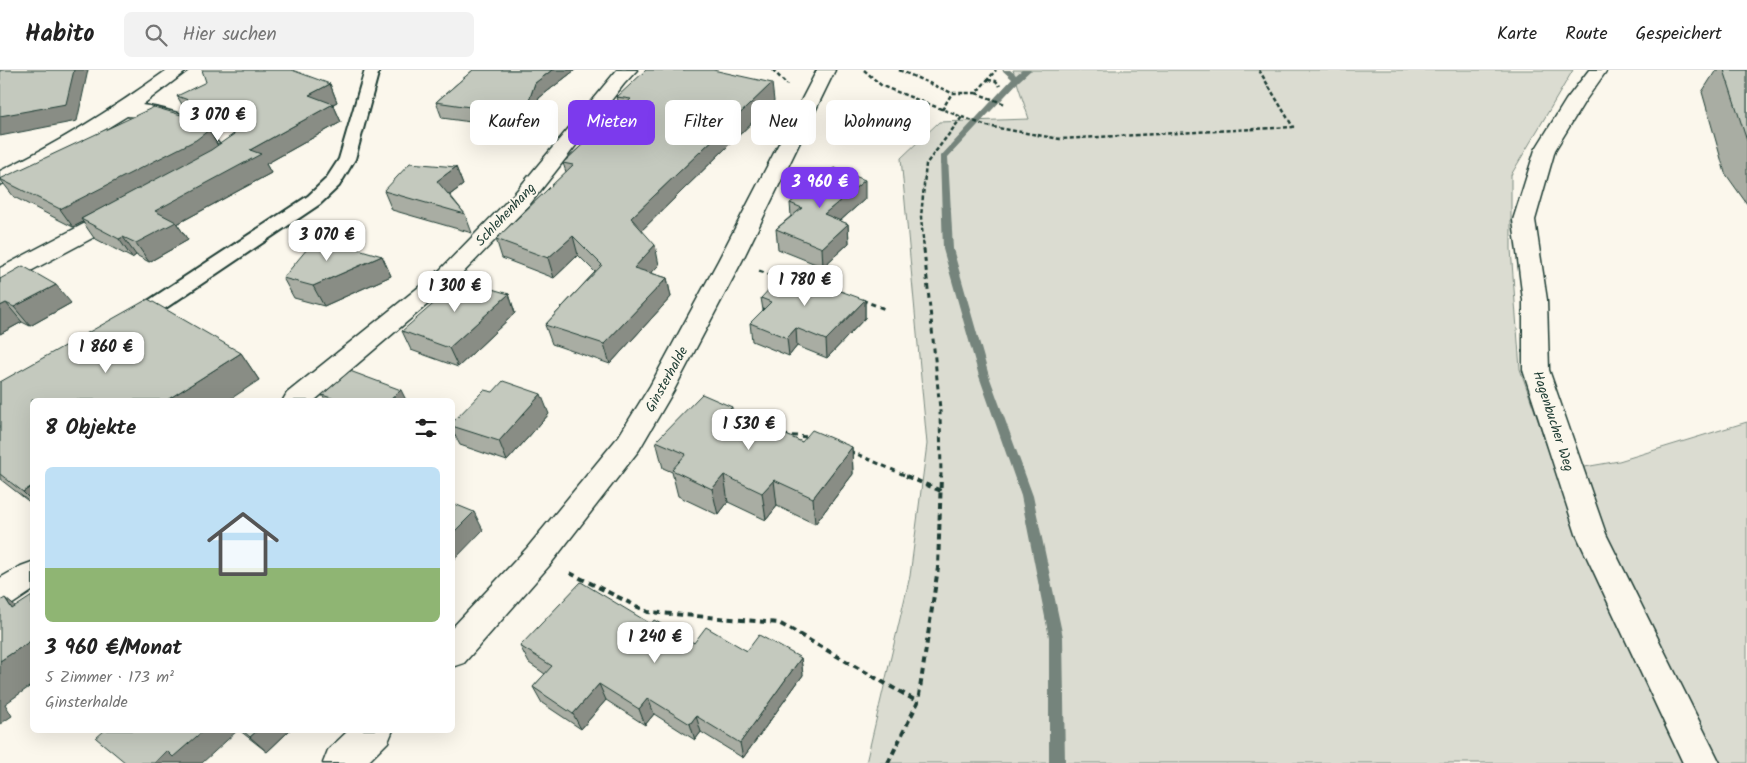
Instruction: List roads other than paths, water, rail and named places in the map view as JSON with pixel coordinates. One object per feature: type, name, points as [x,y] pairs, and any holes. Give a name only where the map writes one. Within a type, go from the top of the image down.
[{"type":"street","points":[[0,179],[76,141],[126,110],[179,70]]},
{"type":"street","name":"Schlehenhang","points":[[299,398],[448,275],[522,198],[617,80],[628,70]]},
{"type":"street","name":"Ginsterhalde","points":[[455,649],[538,557],[629,443],[661,390],[730,261],[826,70]]},
{"type":"street","name":"Hagenbucher Weg","points":[[1598,70],[1576,100],[1545,150],[1524,220],[1535,300],[1536,370],[1591,534],[1702,763]]},
{"type":"street","points":[[126,110],[154,112],[223,134],[230,142],[232,151],[197,172]]},
{"type":"street","points":[[0,278],[137,204]]},
{"type":"street","points":[[0,595],[30,576]]},
{"type":"street","points":[[341,763],[372,733]]},
{"type":"lane","points":[[119,330],[314,200],[333,182],[347,159],[372,70]]},
{"type":"waterway","points":[[1006,70],[1016,79]]},
{"type":"waterway","points":[[1016,79],[1027,70]]},
{"type":"waterway","points":[[1016,79],[944,157],[948,249],[984,376],[1027,496],[1056,637],[1057,763]]}]
